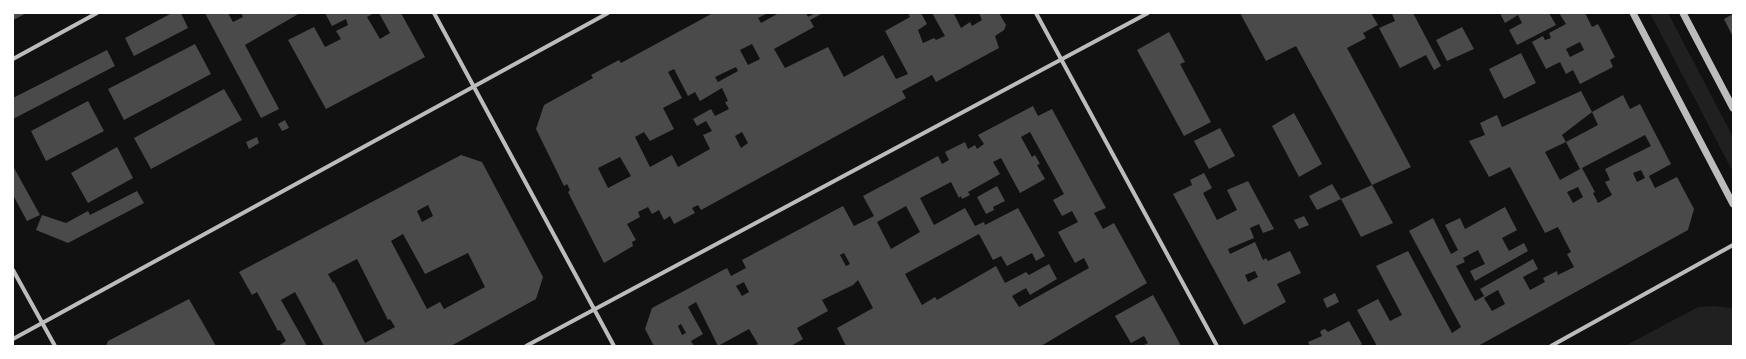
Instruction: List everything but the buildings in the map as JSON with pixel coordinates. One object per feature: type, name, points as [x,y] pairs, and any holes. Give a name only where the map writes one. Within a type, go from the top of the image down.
[{"type":"street","points":[[13,59],[97,13]]},
{"type":"street","points":[[434,13],[614,346]]},
{"type":"street","points":[[13,339],[608,13]]},
{"type":"street","points":[[1036,13],[1217,346]]},
{"type":"street","points":[[526,346],[1148,13]]},
{"type":"street","points":[[1633,13],[1733,204]]},
{"type":"street","points":[[1683,13],[1733,108]]},
{"type":"street","points":[[1551,346],[1733,245]]},
{"type":"street","points":[[13,270],[56,346]]},
{"type":"shaded area","points":[[1650,13],[1668,13],[1733,137],[1733,172]]},
{"type":"shaded area","points":[[1713,306],[1733,308],[1733,346],[1625,346],[1698,307]]}]
